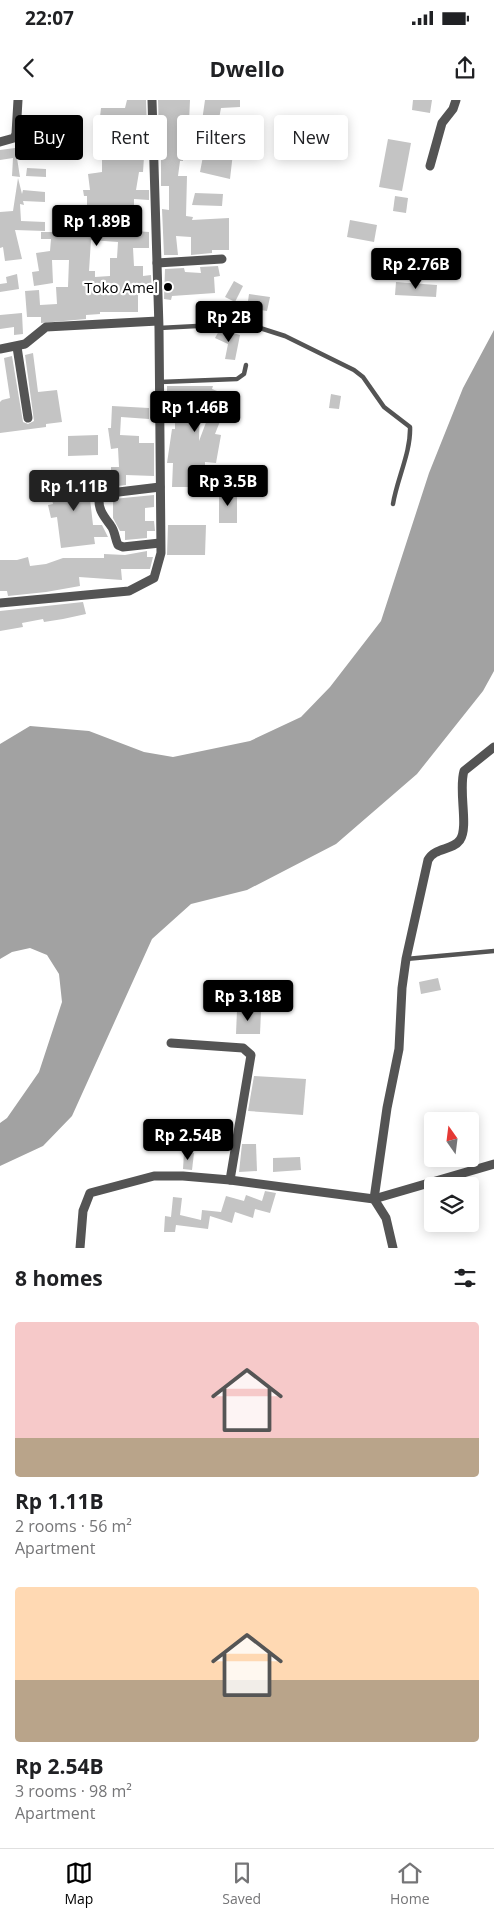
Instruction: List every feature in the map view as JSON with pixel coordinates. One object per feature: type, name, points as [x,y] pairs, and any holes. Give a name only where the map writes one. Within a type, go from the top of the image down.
[{"type":"street","points":[[0,142],[14,138],[16,134],[18,100]]},
{"type":"street","points":[[0,603],[70,598],[135,590],[154,578],[161,553],[157,263],[152,100]]},
{"type":"street","points":[[430,166],[442,123],[453,109],[456,100]]},
{"type":"street","points":[[157,263],[222,259]]},
{"type":"street","points":[[0,349],[17,347],[31,341],[39,331],[46,327],[158,324]]},
{"type":"street","points":[[17,347],[28,418]]},
{"type":"street","points":[[160,487],[102,494],[99,496],[98,506],[100,513],[112,527],[118,546],[160,543]]},
{"type":"street","points":[[393,1248],[386,1218],[374,1199],[387,1108],[399,1049],[402,988],[406,959],[428,860],[435,853],[456,845],[463,834],[461,788],[464,771],[494,747]]},
{"type":"street","points":[[171,1043],[243,1048],[251,1055],[230,1180]]},
{"type":"street","points":[[80,1248],[83,1211],[88,1196],[95,1191],[154,1176],[230,1180],[374,1199],[494,1164]]},
{"type":"lane","points":[[158,324],[236,324],[260,328],[312,349],[363,377],[384,406],[410,427],[408,450],[396,485],[393,504]]},
{"type":"lane","points":[[158,382],[237,379],[244,374],[246,365]]},
{"type":"lane","points":[[406,959],[494,951]]},
{"type":"shaded area","points":[[494,330],[494,671],[483,691],[417,774],[336,844],[247,890],[191,904],[152,939],[72,1116],[43,1146],[0,1166],[0,1123],[7,1118],[39,1072],[62,1002],[59,974],[47,955],[30,948],[12,952],[0,959],[0,744],[30,726],[89,731],[144,752],[173,757],[250,741],[301,717],[330,687],[381,621],[429,473],[463,388]]},
{"type":"building","points":[[127,100],[146,100],[146,115],[100,115],[101,108],[125,108]]},
{"type":"building","points":[[158,100],[190,100],[189,115],[177,115],[177,160],[183,160],[180,161],[178,176],[187,176],[186,216],[193,217],[192,220],[229,218],[229,250],[212,250],[212,253],[191,255],[191,237],[176,236],[178,255],[164,255],[162,209],[169,210],[169,186],[161,186],[161,160],[167,160],[167,115],[158,115]]},
{"type":"building","points":[[205,100],[240,100],[240,107],[221,108],[220,115],[203,115]]},
{"type":"building","points":[[413,100],[432,100],[430,113],[412,110]]},
{"type":"building","points":[[388,139],[411,143],[402,191],[379,187]]},
{"type":"building","points":[[15,148],[15,160],[17,160],[20,177],[12,176],[13,158],[0,160],[0,150]]},
{"type":"building","points":[[102,160],[144,160],[143,172],[139,172],[136,190],[149,190],[149,200],[134,199],[134,231],[149,232],[149,248],[133,248],[134,266],[143,266],[143,276],[151,275],[152,294],[138,294],[138,312],[100,312],[100,314],[86,315],[86,319],[41,323],[41,317],[27,317],[25,291],[39,290],[40,305],[57,304],[56,287],[68,287],[69,260],[52,260],[53,283],[34,286],[32,272],[39,271],[36,253],[50,251],[51,239],[41,239],[41,232],[58,232],[58,214],[87,213],[87,196],[84,196],[83,190],[90,190],[88,174],[102,172]],"holes":[[[91,240],[118,242],[117,258],[110,258],[110,276],[95,277],[95,271],[89,271]]]},
{"type":"building","points":[[202,160],[232,160],[230,179],[200,172]]},
{"type":"building","points":[[27,168],[46,169],[46,177],[26,176]]},
{"type":"building","points":[[18,178],[22,194],[23,190],[45,192],[45,202],[23,201],[24,205],[20,204],[21,221],[45,222],[45,231],[15,230],[22,259],[5,261],[3,247],[0,248],[0,212],[13,211]]},
{"type":"building","points":[[195,193],[223,194],[222,206],[192,205]]},
{"type":"building","points":[[395,196],[408,198],[406,213],[393,211]]},
{"type":"building","points":[[350,220],[377,225],[374,242],[347,237]]},
{"type":"building","points":[[218,266],[220,276],[214,277],[215,293],[172,296],[171,300],[164,299],[165,269],[184,268],[185,272],[201,273],[200,267]]},
{"type":"building","points":[[17,274],[19,289],[0,292],[0,284],[7,283],[6,277]]},
{"type":"building","points":[[234,281],[243,286],[235,302],[225,297]]},
{"type":"building","points":[[396,282],[437,285],[436,297],[395,295]]},
{"type":"building","points":[[249,294],[270,297],[267,311],[247,308]]},
{"type":"building","points":[[22,313],[23,334],[14,335],[14,327],[0,329],[0,315]]},
{"type":"building","points":[[220,329],[240,335],[235,360],[225,359],[228,344],[215,338]]},
{"type":"building","points":[[33,353],[38,392],[57,390],[62,422],[46,424],[46,427],[0,433],[0,402],[10,398],[4,358],[12,356],[23,422],[28,424],[34,421],[25,355]]},
{"type":"building","points":[[167,386],[213,386],[212,389],[230,396],[215,434],[221,435],[216,463],[205,462],[205,487],[172,487],[173,463],[167,463],[172,429],[175,429],[175,418],[178,418],[179,396],[167,396]],"holes":[[[200,396],[216,396],[199,441]]]},
{"type":"building","points":[[331,394],[341,396],[339,409],[329,408]]},
{"type":"building","points":[[112,406],[149,408],[149,419],[121,417],[120,435],[139,436],[139,443],[154,443],[154,476],[126,475],[126,485],[117,486],[118,477],[111,477],[111,467],[119,467],[118,448],[111,449],[108,428],[111,428]]},
{"type":"building","points":[[98,435],[98,455],[68,456],[68,436]]},
{"type":"building","points":[[87,472],[93,525],[102,525],[108,537],[94,537],[95,544],[61,548],[57,517],[51,518],[48,505],[53,504],[49,484],[67,481],[66,476]]},
{"type":"building","points":[[219,491],[237,491],[237,523],[219,523]]},
{"type":"building","points":[[154,495],[154,507],[145,508],[145,521],[154,521],[155,531],[147,531],[147,538],[125,540],[125,531],[120,531],[113,518],[113,499]]},
{"type":"building","points":[[168,525],[206,525],[205,555],[167,555]]},
{"type":"building","points":[[147,551],[147,557],[153,557],[150,569],[121,569],[122,580],[79,577],[80,586],[8,596],[7,591],[0,591],[0,560],[17,560],[28,557],[30,566],[46,564],[63,558],[104,558],[104,554],[125,555]]},
{"type":"building","points":[[83,602],[86,614],[44,622],[43,619],[22,623],[23,627],[0,631],[0,611]]},
{"type":"building","points":[[438,978],[441,990],[421,994],[419,982]]},
{"type":"building","points":[[237,1010],[261,1011],[260,1034],[236,1034]]},
{"type":"building","points":[[254,1076],[306,1079],[303,1115],[248,1111]]},
{"type":"building","points":[[242,1144],[256,1144],[257,1171],[239,1172]]},
{"type":"building","points":[[184,1152],[194,1153],[192,1170],[183,1169]]},
{"type":"building","points":[[300,1157],[301,1170],[273,1172],[273,1158]]},
{"type":"building","points":[[265,1191],[276,1193],[270,1213],[255,1209],[253,1218],[235,1212],[232,1223],[210,1216],[208,1229],[176,1225],[175,1232],[164,1232],[165,1216],[171,1217],[173,1197],[182,1198],[180,1215],[201,1220],[202,1210],[221,1212],[226,1196],[244,1201],[246,1195],[262,1201]]},
{"type":"place","name":"Toko Amel","points":[[168,287]]}]
